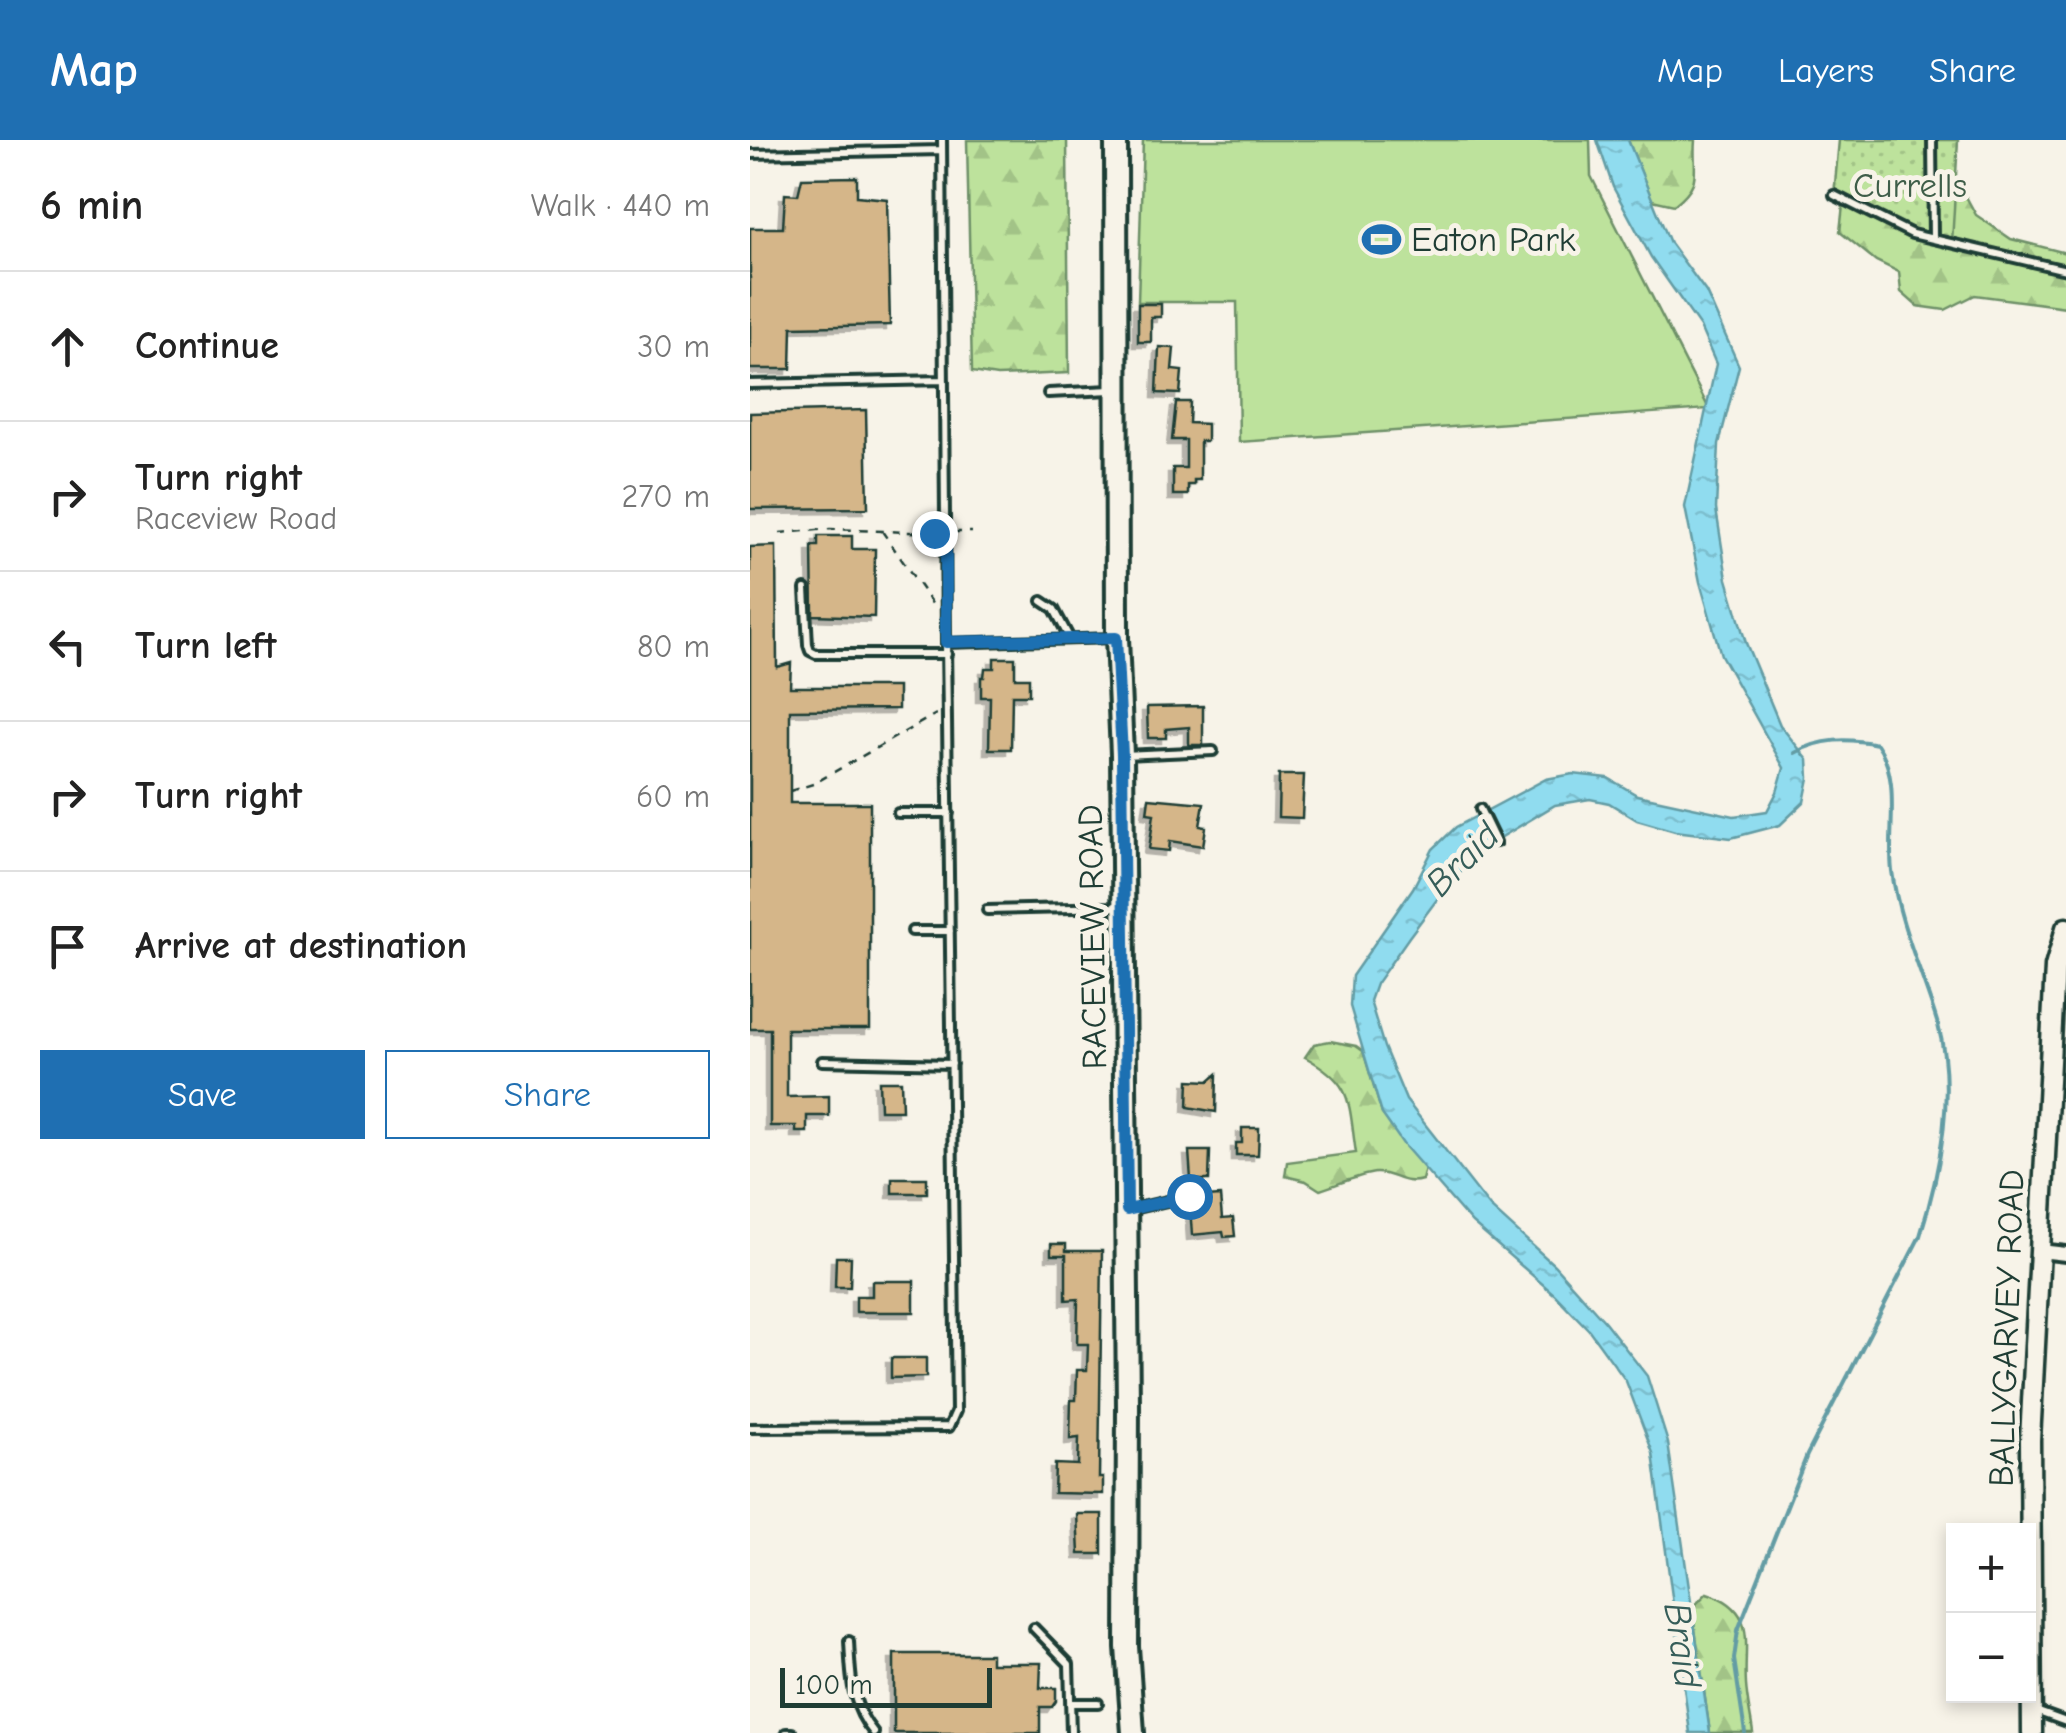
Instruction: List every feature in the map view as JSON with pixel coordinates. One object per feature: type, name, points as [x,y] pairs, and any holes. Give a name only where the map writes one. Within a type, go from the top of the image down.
[{"type":"main road","name":"RACEVIEW ROAD","points":[[1116,140],[1116,638],[1122,755],[1127,1210],[1126,1647],[1132,1733]]},
{"type":"street","name":"BALLYGARVEY ROAD","points":[[2032,1733],[2030,1440],[2055,968],[2066,928]]},
{"type":"street","points":[[2040,1251],[2066,1254]]},
{"type":"lane","points":[[750,1428],[949,1427],[956,1411],[942,140]]},
{"type":"lane","points":[[1932,140],[1932,238]]},
{"type":"lane","points":[[750,154],[942,150]]},
{"type":"lane","points":[[1834,196],[1888,224],[2066,270]]},
{"type":"lane","points":[[750,384],[944,380]]},
{"type":"lane","points":[[1048,393],[1117,390]]},
{"type":"lane","points":[[805,589],[808,644],[816,654],[946,654]]},
{"type":"lane","points":[[1042,601],[1054,610],[1070,640]]},
{"type":"lane","points":[[946,642],[1116,638]]},
{"type":"lane","points":[[1122,755],[1213,752]]},
{"type":"lane","points":[[1480,809],[1496,842]]},
{"type":"lane","points":[[898,813],[948,813]]},
{"type":"lane","points":[[987,910],[1124,907]]},
{"type":"lane","points":[[912,931],[950,931]]},
{"type":"lane","points":[[822,1062],[952,1064]]},
{"type":"lane","points":[[1127,1210],[1189,1196]]},
{"type":"lane","points":[[1034,1628],[1069,1664],[1072,1733]]},
{"type":"lane","points":[[849,1641],[852,1690],[858,1711],[874,1733]]},
{"type":"lane","points":[[1070,1703],[1098,1703]]},
{"type":"lane","points":[[2032,1710],[2066,1722]]},
{"type":"path","points":[[882,531],[936,611]]},
{"type":"path","points":[[780,533],[972,532]]},
{"type":"path","points":[[790,790],[813,784],[939,712]]},
{"type":"green space","points":[[967,140],[1067,140],[1069,373],[997,376],[972,372]]},
{"type":"green space","name":"Eaton Park","points":[[1143,140],[1590,140],[1591,176],[1709,409],[1239,442],[1237,302],[1138,302]]},
{"type":"green space","points":[[1628,140],[1695,140],[1693,183],[1674,205],[1652,200]]},
{"type":"green space","name":"Currells","points":[[1839,140],[1958,140],[1952,243],[1912,234],[1834,195]]},
{"type":"green space","points":[[1956,178],[1976,215],[2011,239],[2066,253],[2066,307],[1975,295],[1945,310],[1917,306],[1901,292],[1899,272],[1876,261],[1840,232],[1844,196]]},
{"type":"green space","points":[[1330,1041],[1363,1051],[1382,1114],[1425,1168],[1422,1180],[1375,1173],[1320,1190],[1306,1181],[1285,1176],[1287,1162],[1356,1153],[1349,1107],[1341,1086],[1305,1057],[1314,1044]]},
{"type":"green space","points":[[1707,1593],[1735,1609],[1745,1630],[1746,1685],[1753,1733],[1710,1733],[1692,1608]]},
{"type":"water","name":"Braid","points":[[1597,140],[1628,140],[1670,243],[1706,292],[1739,366],[1719,444],[1716,509],[1727,579],[1746,643],[1780,725],[1808,760],[1804,802],[1780,825],[1731,838],[1675,831],[1637,820],[1609,803],[1590,799],[1555,805],[1480,850],[1409,937],[1376,984],[1370,1001],[1406,1100],[1490,1207],[1554,1265],[1647,1376],[1668,1443],[1710,1733],[1690,1733],[1653,1453],[1626,1381],[1589,1330],[1472,1223],[1403,1144],[1382,1114],[1350,1006],[1352,976],[1413,888],[1433,849],[1456,827],[1546,779],[1573,774],[1608,778],[1637,795],[1734,816],[1767,811],[1784,768],[1721,655],[1700,582],[1685,507],[1716,364],[1700,327],[1651,257],[1613,187]]},
{"type":"building","points":[[857,177],[857,196],[887,199],[890,325],[792,327],[791,369],[750,369],[750,228],[783,228],[785,194],[798,195],[802,178]]},
{"type":"building","points":[[1138,304],[1161,304],[1161,317],[1151,317],[1151,342],[1138,342]]},
{"type":"building","points":[[1159,347],[1174,348],[1172,370],[1182,371],[1180,394],[1157,393]]},
{"type":"building","points":[[1176,402],[1190,402],[1189,423],[1207,424],[1207,441],[1200,441],[1200,480],[1188,485],[1188,495],[1173,495],[1173,468],[1186,468],[1186,440],[1172,440]]},
{"type":"building","points":[[866,410],[868,508],[750,509],[750,413]]},
{"type":"building","points":[[818,536],[852,536],[852,549],[875,549],[874,617],[813,615],[812,546],[818,546]]},
{"type":"building","points":[[776,546],[777,667],[791,663],[790,687],[898,687],[898,709],[790,710],[790,803],[870,803],[870,1029],[787,1029],[787,1097],[829,1096],[829,1116],[807,1116],[807,1132],[796,1132],[796,1126],[770,1126],[770,1029],[750,1029],[750,547]]},
{"type":"building","points":[[994,658],[1015,658],[1015,678],[1029,678],[1029,695],[1012,695],[1011,749],[989,749],[990,697],[981,697],[981,677],[985,668],[994,668]]},
{"type":"building","points":[[1203,706],[1203,745],[1189,745],[1189,727],[1166,729],[1166,738],[1148,738],[1147,707]]},
{"type":"building","points":[[1279,775],[1304,775],[1302,818],[1278,817]]},
{"type":"building","points":[[1149,798],[1204,803],[1200,826],[1206,827],[1203,846],[1170,841],[1169,851],[1149,849],[1154,814],[1147,813]]},
{"type":"building","points":[[1217,1074],[1216,1112],[1188,1107],[1189,1080],[1209,1081]]},
{"type":"building","points":[[879,1081],[901,1081],[902,1110],[880,1110]]},
{"type":"building","points":[[1242,1128],[1259,1128],[1258,1155],[1236,1155],[1236,1143],[1242,1143]]},
{"type":"building","points":[[1189,1151],[1210,1151],[1209,1180],[1191,1180]]},
{"type":"building","points":[[892,1178],[927,1178],[927,1193],[892,1193]]},
{"type":"building","points":[[1220,1196],[1222,1219],[1233,1218],[1235,1236],[1224,1237],[1223,1232],[1192,1235],[1190,1207],[1208,1205],[1207,1197]]},
{"type":"building","points":[[1051,1244],[1066,1244],[1066,1251],[1102,1251],[1099,1478],[1103,1478],[1103,1494],[1054,1493],[1055,1464],[1078,1465],[1079,1438],[1070,1439],[1071,1400],[1076,1400],[1077,1370],[1087,1370],[1088,1344],[1077,1344],[1078,1299],[1066,1300],[1066,1255],[1051,1255]]},
{"type":"building","points":[[836,1257],[851,1257],[850,1287],[835,1287]]},
{"type":"building","points":[[872,1281],[914,1281],[914,1312],[856,1312],[856,1296],[872,1296]]},
{"type":"building","points":[[891,1358],[926,1358],[926,1377],[891,1378]]},
{"type":"building","points":[[1077,1514],[1102,1514],[1102,1554],[1079,1554]]},
{"type":"building","points":[[894,1654],[991,1654],[991,1663],[1041,1663],[1040,1688],[1056,1688],[1056,1701],[1052,1707],[1040,1707],[1040,1733],[894,1733]]},
{"type":"waterway","points":[[1745,1733],[1734,1659],[1738,1630],[1807,1455],[1920,1236],[1934,1186],[1945,1104],[1946,1077],[1938,1025],[1895,891],[1891,789],[1885,758],[1877,744],[1856,741],[1825,742],[1795,753]]},
{"type":"place","name":"Eaton Park","points":[[1381,239]]},
{"type":"route","points":[[934,533],[946,533],[946,642],[1116,638],[1122,755],[1127,1210],[1189,1196]]}]
